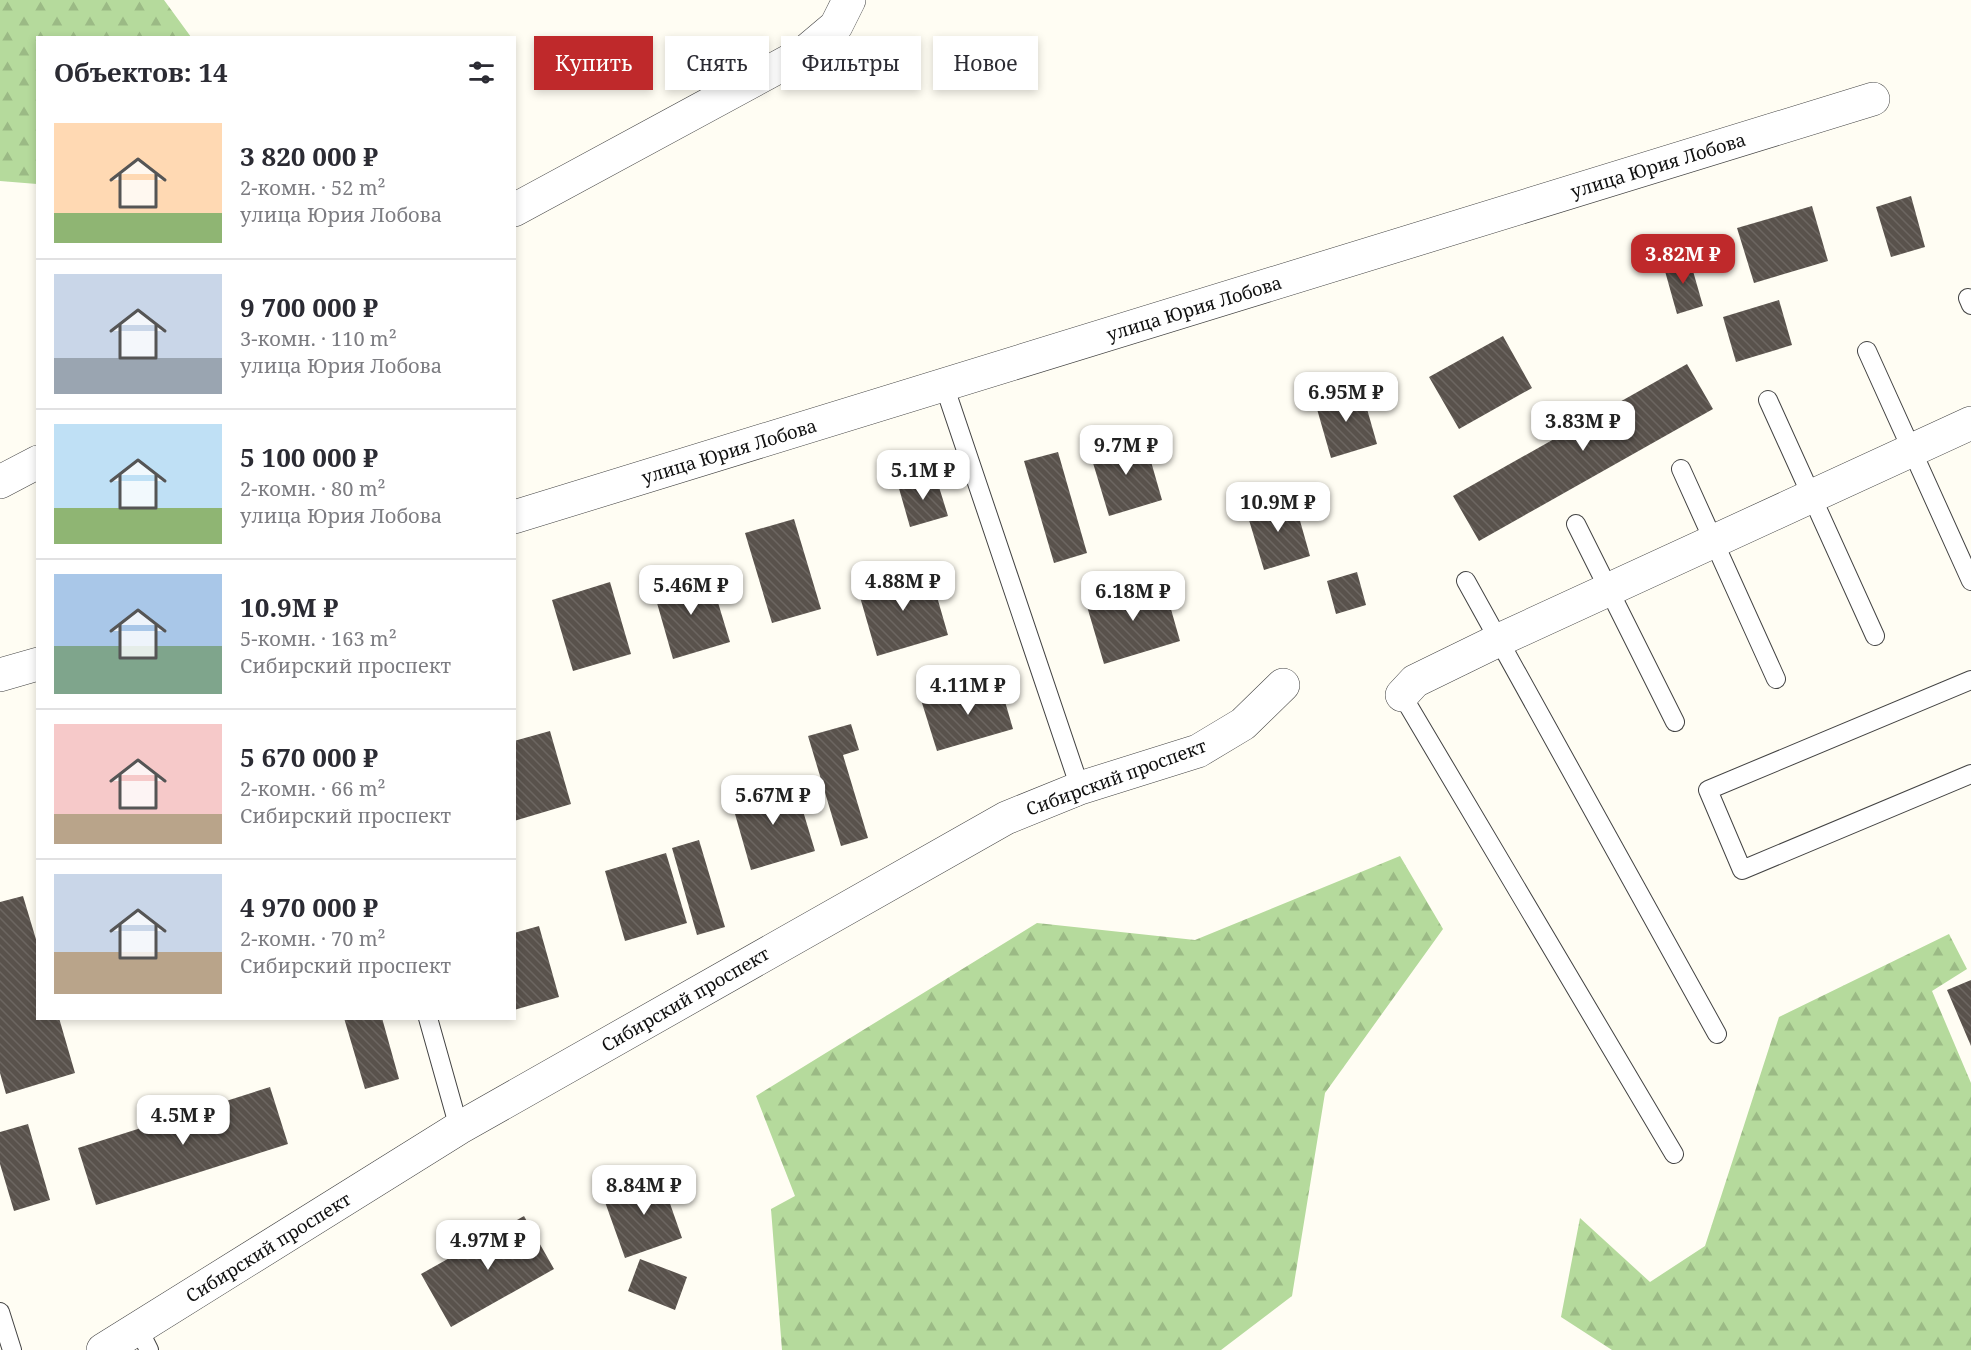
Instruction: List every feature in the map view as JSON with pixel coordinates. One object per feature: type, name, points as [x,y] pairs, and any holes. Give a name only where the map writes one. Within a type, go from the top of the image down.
[{"type":"street","points":[[516,209],[804,53],[836,26],[849,0]]},
{"type":"street","name":"улица Юрия Лобова","points":[[516,516],[1873,99]]},
{"type":"street","points":[[1402,695],[1415,681],[1499,640],[1971,423]]},
{"type":"street","points":[[0,482],[36,463]]},
{"type":"street","points":[[0,675],[36,664]]},
{"type":"street","name":"Сибирский проспект","points":[[103,1350],[143,1339],[459,1128],[1006,818],[1080,788],[1198,751],[1243,724],[1282,685]]},
{"type":"lane","points":[[1867,351],[1971,581]]},
{"type":"lane","points":[[944,385],[1080,788]]},
{"type":"lane","points":[[1768,400],[1875,636]]},
{"type":"lane","points":[[1681,469],[1776,679]]},
{"type":"lane","points":[[1576,524],[1675,722]]},
{"type":"lane","points":[[1466,580],[1717,1034]]},
{"type":"lane","points":[[1971,680],[1708,790],[1742,870],[1971,774]]},
{"type":"lane","points":[[1402,695],[1674,1154]]},
{"type":"lane","points":[[429,1020],[459,1128]]},
{"type":"lane","points":[[0,1312],[12,1350]]},
{"type":"green space","points":[[0,0],[164,0],[190,36],[36,36],[36,184],[0,181]]},
{"type":"green space","points":[[1400,856],[1443,929],[1325,1093],[1292,1296],[1221,1350],[782,1350],[771,1209],[795,1196],[756,1096],[1037,923],[1195,940]]},
{"type":"green space","points":[[1949,934],[1967,969],[1932,991],[1971,1083],[1971,1350],[1612,1350],[1561,1317],[1580,1218],[1650,1282],[1705,1246],[1779,1017]]},
{"type":"building","points":[[1911,196],[1925,247],[1891,257],[1876,207]]},
{"type":"building","points":[[1812,206],[1828,261],[1754,283],[1737,228]]},
{"type":"building","points":[[1689,257],[1703,306],[1677,314],[1663,264]]},
{"type":"building","points":[[1779,300],[1792,345],[1736,362],[1723,317]]},
{"type":"building","points":[[1503,336],[1532,388],[1459,429],[1429,377]]},
{"type":"building","points":[[1687,364],[1713,409],[1479,541],[1453,496]]},
{"type":"building","points":[[1361,388],[1377,444],[1331,458],[1315,402]]},
{"type":"building","points":[[1144,437],[1162,500],[1109,516],[1090,453]]},
{"type":"building","points":[[1058,452],[1087,553],[1054,563],[1024,461]]},
{"type":"building","points":[[935,474],[948,516],[910,527],[898,485]]},
{"type":"building","points":[[1293,496],[1310,556],[1264,570],[1246,510]]},
{"type":"building","points":[[794,519],[821,609],[772,623],[745,533]]},
{"type":"building","points":[[929,569],[948,635],[877,656],[858,590]]},
{"type":"building","points":[[1357,572],[1366,605],[1336,614],[1327,581]]},
{"type":"building","points":[[709,573],[730,642],[673,659],[653,589]]},
{"type":"building","points":[[1163,581],[1180,641],[1104,664],[1086,603]]},
{"type":"building","points":[[610,582],[631,654],[573,671],[552,600]]},
{"type":"building","points":[[999,681],[1013,729],[937,751],[922,703]]},
{"type":"building","points":[[851,724],[859,750],[843,755],[868,838],[841,846],[808,736]]},
{"type":"building","points":[[550,731],[571,804],[516,820],[516,740]]},
{"type":"building","points":[[794,781],[815,851],[751,870],[731,800]]},
{"type":"building","points":[[699,840],[725,927],[697,935],[672,848]]},
{"type":"building","points":[[666,853],[687,923],[625,941],[605,871]]},
{"type":"building","points":[[23,896],[36,939],[36,1020],[60,1020],[75,1073],[6,1094],[0,1073],[0,902]]},
{"type":"building","points":[[539,926],[559,997],[516,1009],[516,932]]},
{"type":"building","points":[[1971,980],[1971,1046],[1947,990]]},
{"type":"building","points":[[345,1020],[383,1020],[399,1079],[365,1089]]},
{"type":"building","points":[[270,1087],[288,1144],[96,1205],[78,1148]]},
{"type":"building","points":[[28,1124],[50,1200],[14,1211],[0,1164],[0,1132]]},
{"type":"building","points":[[658,1169],[682,1238],[625,1258],[605,1202],[634,1192],[630,1179]]},
{"type":"building","points":[[524,1216],[554,1269],[451,1327],[421,1274]]},
{"type":"building","points":[[640,1259],[687,1277],[675,1310],[628,1291]]}]
